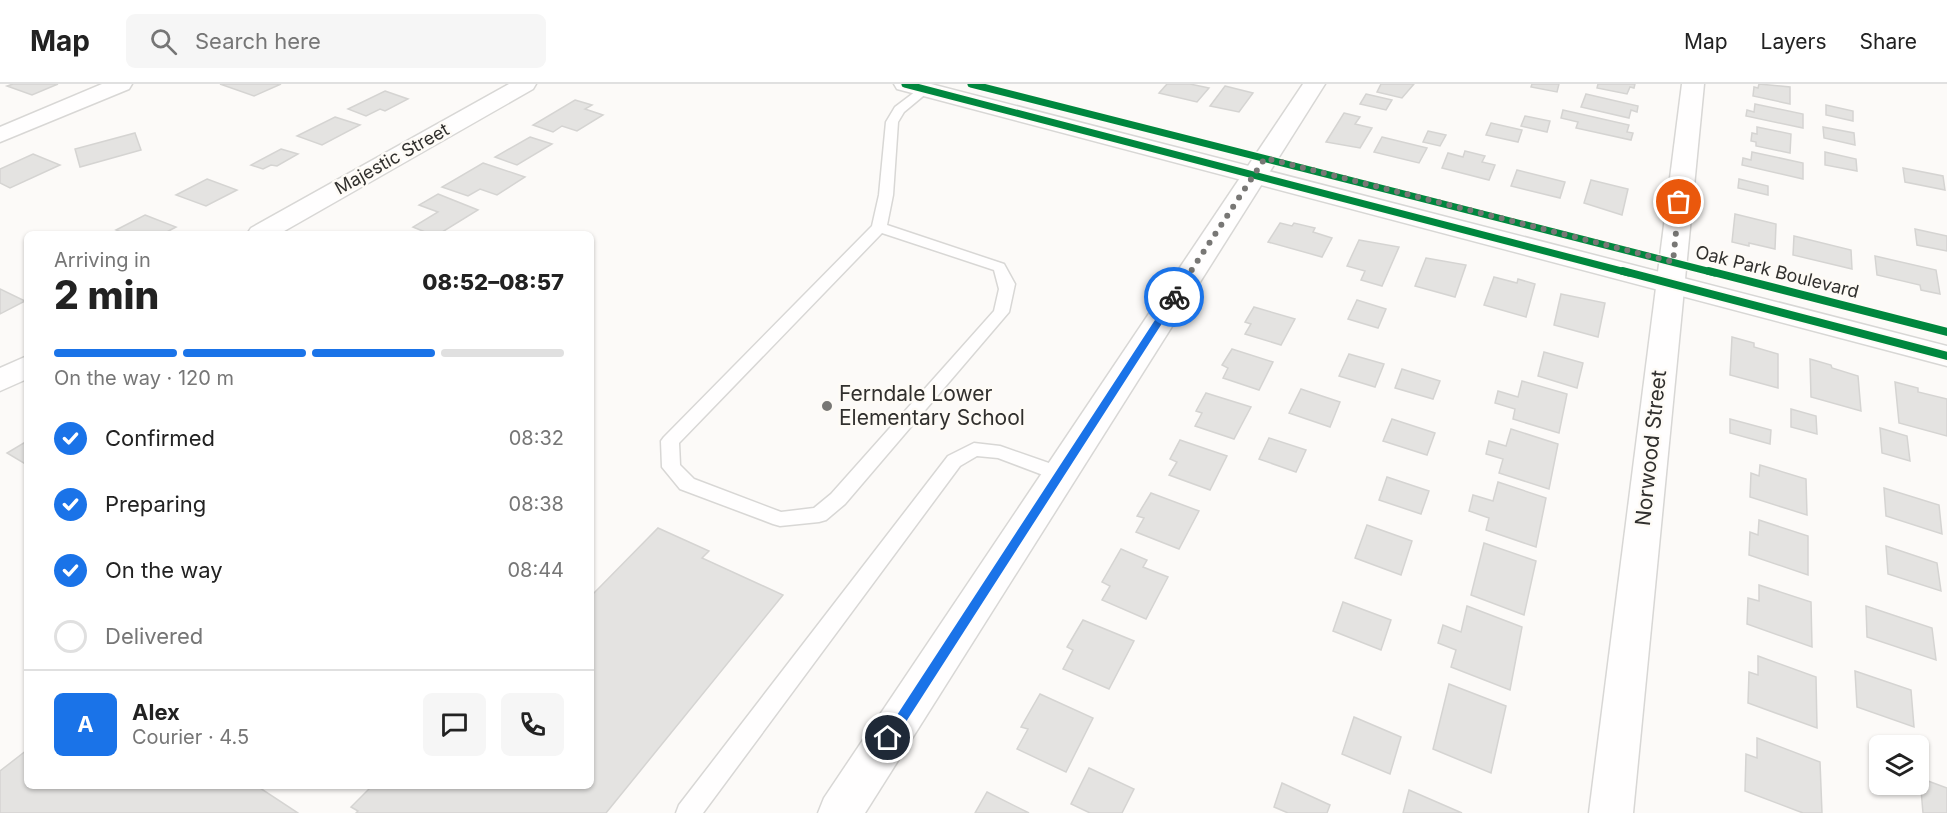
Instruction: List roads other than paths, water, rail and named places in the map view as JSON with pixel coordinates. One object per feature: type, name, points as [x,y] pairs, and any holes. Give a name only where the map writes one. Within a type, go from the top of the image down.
[{"type":"street","points":[[0,135],[121,84]]},
{"type":"street","name":"Majestic Street","points":[[265,231],[525,84]]},
{"type":"street","name":"Oak Park Boulevard","points":[[971,84],[1260,167]]},
{"type":"street","points":[[840,813],[1314,84]]},
{"type":"street","name":"Norwood Street","points":[[1611,813],[1693,84]]},
{"type":"street","name":"Oak Park Boulevard","points":[[920,86],[1260,167],[1671,273],[1947,333]]},
{"type":"street","name":"Oak Park Boulevard","points":[[1671,273],[1947,356]]},
{"type":"street","points":[[0,381],[24,368]]},
{"type":"lane","points":[[879,226],[999,267],[1008,279],[1007,293],[1000,312],[905,424],[838,499],[819,515],[780,519],[687,484],[670,467],[670,441],[879,226],[886,195],[892,122],[899,110],[920,86]]},
{"type":"lane","points":[[688,813],[954,461],[974,449],[1000,452],[1059,474]]},
{"type":"place","name":"Ferndale Lower Elementary School","points":[[827,406]]}]
